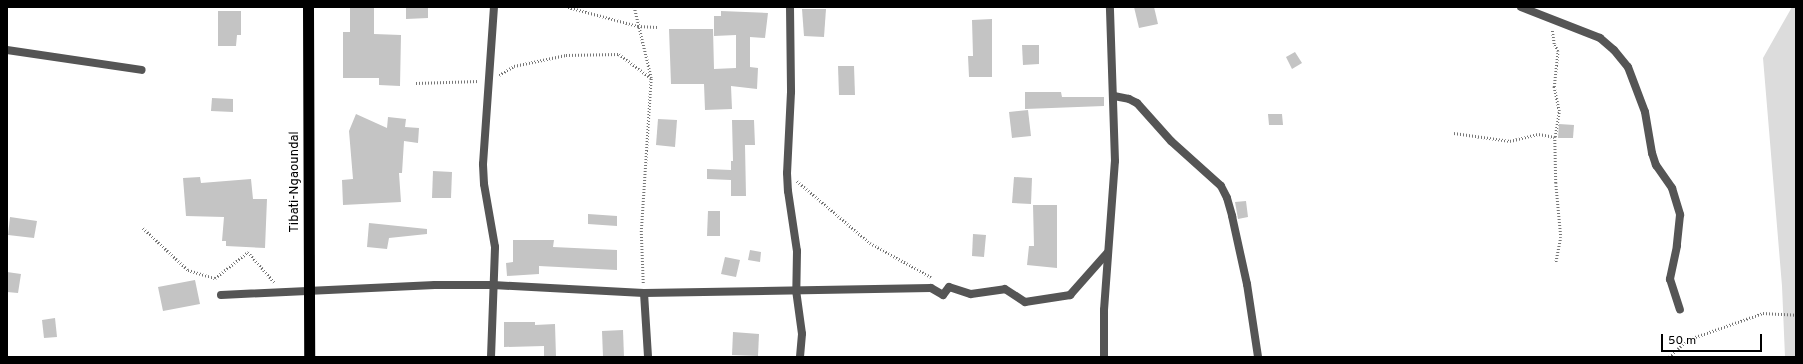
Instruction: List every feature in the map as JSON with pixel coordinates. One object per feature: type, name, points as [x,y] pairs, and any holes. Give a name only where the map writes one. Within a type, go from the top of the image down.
[{"type":"highway","name":"Tibati-Ngaoundal","points":[[308,7],[309,357]]},
{"type":"street","points":[[491,357],[493,285],[495,270],[494,235],[486,199],[483,174],[494,7]]},
{"type":"street","points":[[790,7],[791,92],[787,173],[788,191],[797,251],[796,290],[802,334],[800,357]]},
{"type":"street","points":[[1104,357],[1104,310],[1115,161],[1110,7]]},
{"type":"street","points":[[1522,7],[1600,38],[1614,50],[1628,67],[1644,112],[1649,130],[1652,153],[1656,165],[1672,188],[1678,209],[1679,226],[1670,279],[1680,309]]},
{"type":"street","points":[[7,50],[142,70]]},
{"type":"street","points":[[1114,96],[1129,99],[1137,103],[1171,141],[1221,186],[1227,198],[1232,216],[1244,271],[1258,357]]},
{"type":"street","points":[[221,295],[284,293],[355,288],[493,285],[644,293],[931,288],[943,295],[949,287],[971,294],[1005,289],[1025,302],[1070,295],[1108,252]]},
{"type":"street","points":[[644,293],[648,357]]},
{"type":"path","points":[[568,7],[638,26],[657,28]]},
{"type":"path","points":[[634,7],[651,78],[641,232],[644,293]]},
{"type":"path","points":[[1550,18],[1554,44],[1558,51],[1554,87],[1559,111],[1555,137],[1556,183],[1561,237],[1556,263]]},
{"type":"path","points":[[416,83],[489,81],[514,66],[566,55],[619,54],[651,78]]},
{"type":"path","points":[[1454,133],[1510,141],[1539,134],[1555,137]]},
{"type":"path","points":[[787,173],[870,243],[949,287]]},
{"type":"path","points":[[143,228],[188,270],[216,278],[248,252],[284,293]]},
{"type":"path","points":[[1669,357],[1687,340],[1763,313],[1796,315]]},
{"type":"shaded area","points":[[1792,7],[1796,7],[1796,357],[1785,357],[1782,286],[1763,58]]},
{"type":"building","points":[[350,7],[374,7],[374,34],[401,35],[400,86],[379,85],[379,78],[343,78],[343,32],[350,32]]},
{"type":"building","points":[[406,7],[428,7],[428,18],[406,19]]},
{"type":"building","points":[[1134,7],[1154,7],[1158,24],[1139,28]]},
{"type":"building","points":[[802,9],[826,9],[824,37],[804,36]]},
{"type":"building","points":[[218,11],[241,11],[241,35],[237,35],[236,46],[218,46]]},
{"type":"building","points":[[721,11],[768,13],[765,38],[750,37],[750,67],[758,68],[757,89],[731,86],[732,109],[705,110],[704,84],[671,84],[669,29],[713,29],[714,69],[736,68],[736,35],[714,36],[714,16],[721,16]]},
{"type":"building","points":[[992,19],[992,77],[969,77],[968,56],[973,56],[972,20]]},
{"type":"building","points":[[1022,45],[1039,45],[1039,64],[1023,65]]},
{"type":"building","points":[[1295,52],[1302,63],[1292,69],[1286,57]]},
{"type":"building","points":[[838,66],[854,66],[855,95],[839,95]]},
{"type":"building","points":[[1025,92],[1061,92],[1062,97],[1104,97],[1104,106],[1025,109]]},
{"type":"building","points":[[212,98],[233,99],[233,112],[211,111]]},
{"type":"building","points":[[1028,110],[1031,136],[1012,138],[1009,112]]},
{"type":"building","points":[[356,114],[387,128],[388,117],[406,119],[405,127],[419,128],[418,143],[404,141],[402,173],[399,173],[401,202],[343,205],[342,180],[353,179],[349,131]]},
{"type":"building","points":[[1268,114],[1282,114],[1283,125],[1269,125]]},
{"type":"building","points":[[658,119],[677,120],[675,147],[656,145]]},
{"type":"building","points":[[732,120],[754,120],[755,145],[745,145],[746,196],[731,196],[731,180],[707,179],[707,169],[731,170],[731,161],[733,161]]},
{"type":"building","points":[[1559,124],[1574,125],[1573,138],[1558,138]]},
{"type":"building","points":[[433,171],[452,172],[451,198],[432,198]]},
{"type":"building","points":[[200,177],[201,183],[251,179],[253,199],[267,199],[265,248],[226,246],[226,241],[222,241],[224,217],[186,216],[183,178]]},
{"type":"building","points":[[1014,177],[1032,178],[1031,204],[1012,203]]},
{"type":"building","points":[[1246,201],[1248,217],[1238,219],[1235,202]]},
{"type":"building","points":[[1033,205],[1057,205],[1057,268],[1027,265],[1029,246],[1034,246]]},
{"type":"building","points":[[708,211],[720,211],[720,236],[707,236]]},
{"type":"building","points":[[588,214],[617,216],[617,226],[588,224]]},
{"type":"building","points":[[10,217],[37,221],[34,238],[8,235]]},
{"type":"building","points":[[369,223],[427,229],[427,234],[389,238],[387,249],[367,247]]},
{"type":"building","points":[[973,234],[986,235],[984,257],[972,256]]},
{"type":"building","points":[[513,240],[554,240],[553,247],[617,250],[617,270],[539,266],[539,274],[507,276],[506,263],[513,262]]},
{"type":"building","points":[[750,250],[761,252],[760,262],[748,260]]},
{"type":"building","points":[[725,257],[740,260],[736,277],[721,274]]},
{"type":"building","points":[[7,272],[21,274],[18,293],[7,292]]},
{"type":"building","points":[[195,280],[200,304],[163,311],[158,287]]},
{"type":"building","points":[[55,318],[57,337],[44,338],[42,320]]},
{"type":"building","points":[[504,322],[535,322],[535,325],[555,324],[556,357],[544,357],[544,346],[504,347]]},
{"type":"building","points":[[623,330],[624,357],[603,357],[602,331]]},
{"type":"building","points":[[733,332],[759,334],[758,356],[732,355]]}]
